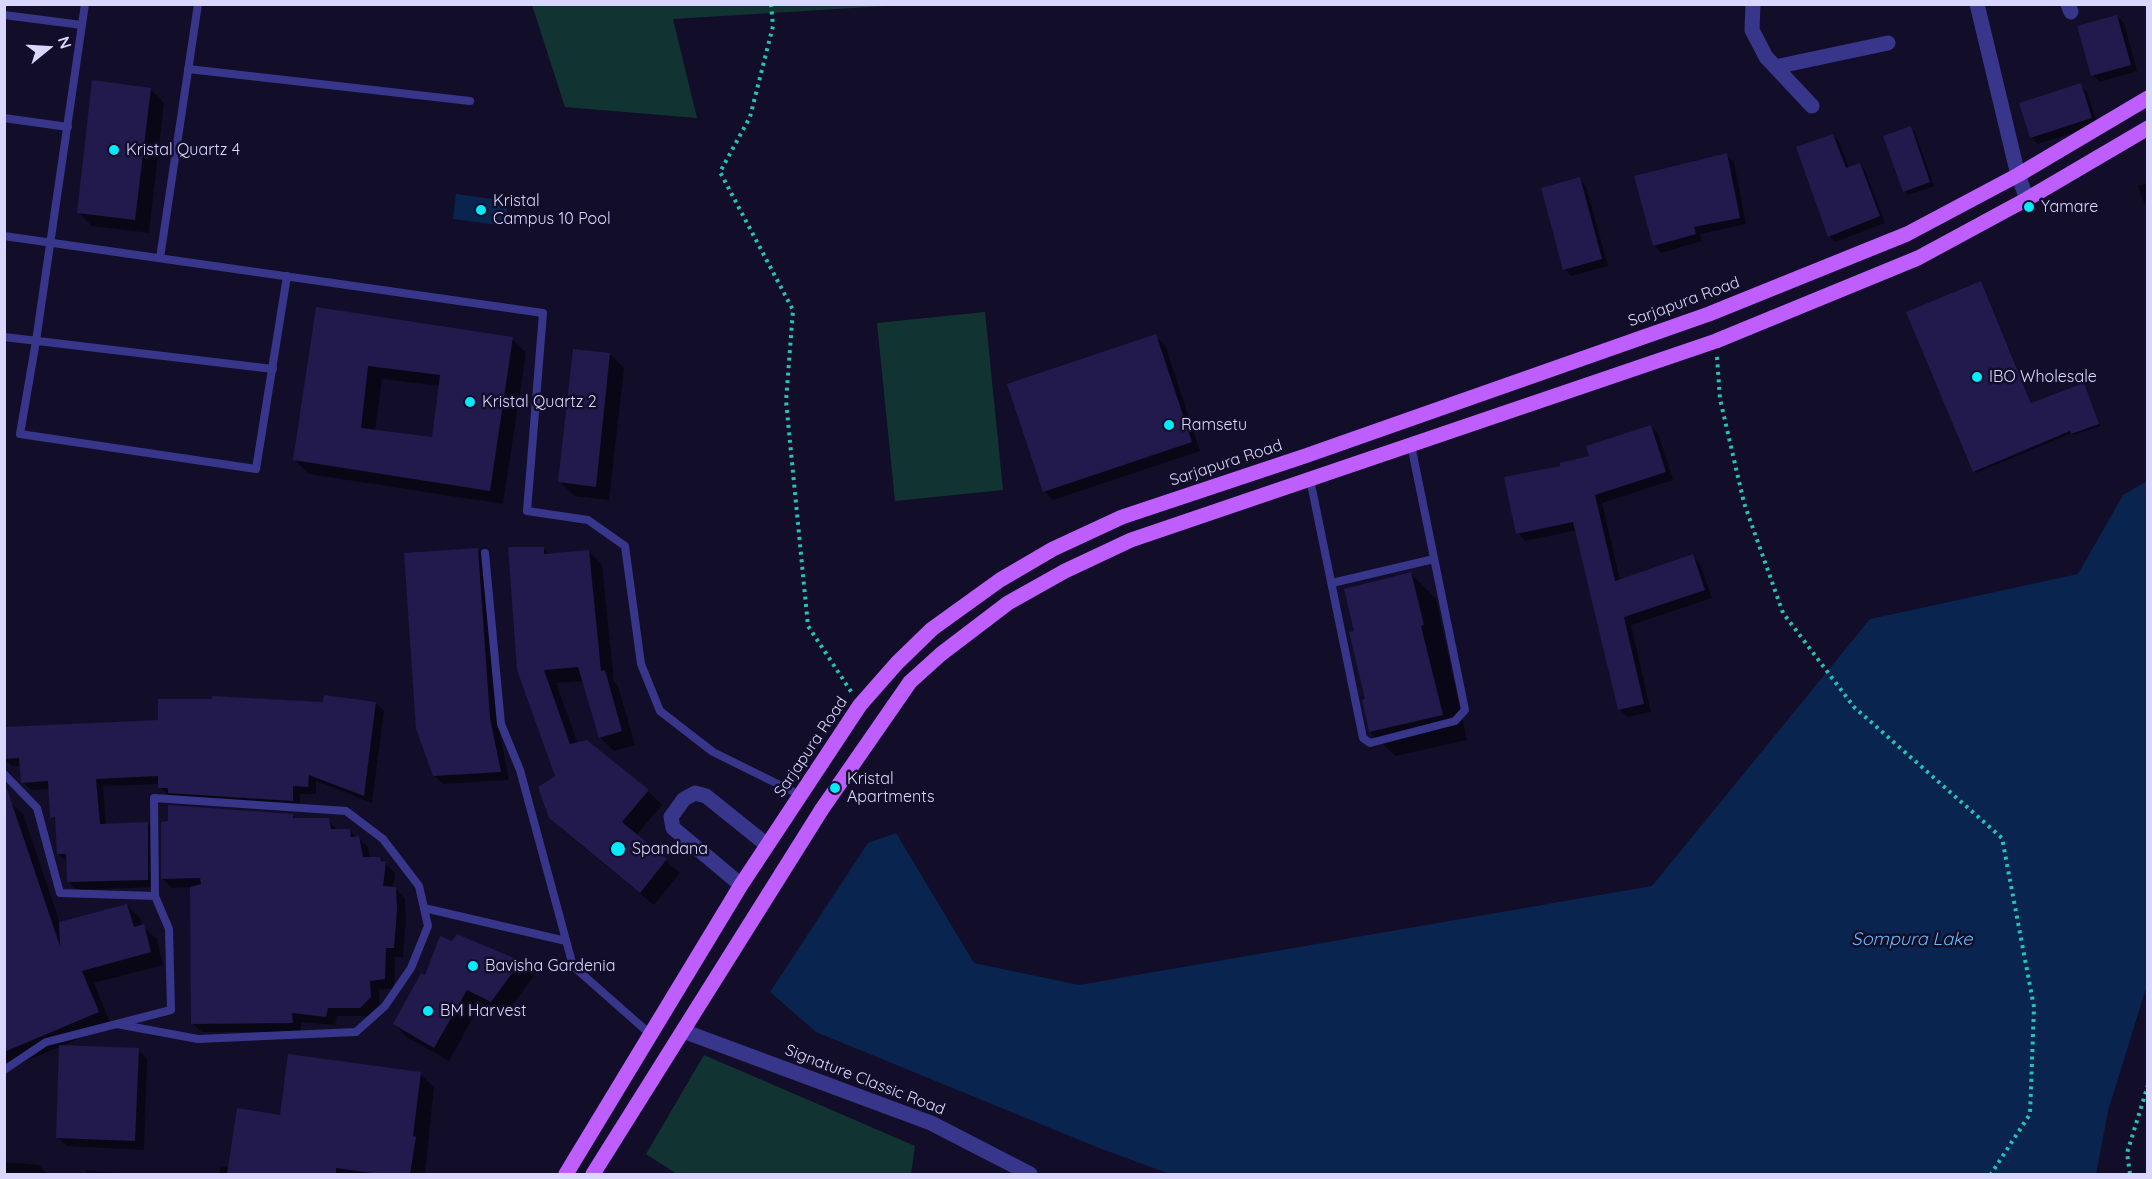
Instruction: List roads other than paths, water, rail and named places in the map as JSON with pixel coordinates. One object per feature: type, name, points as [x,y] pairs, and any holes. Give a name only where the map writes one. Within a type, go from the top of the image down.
[{"type":"main road","name":"Sarjapura Road","points":[[570,1168],[741,885],[860,705],[897,663],[932,629],[1000,580],[1053,549],[1122,517],[1305,456],[1709,314],[1896,239],[2018,175],[2148,98]]},
{"type":"main road","points":[[570,1168],[593,1174],[822,809],[910,682],[941,654],[1008,603],[1065,570],[1131,540],[1716,341],[1918,258],[2027,199],[2148,128]]},
{"type":"main road","points":[[1476,396],[1486,420]]},
{"type":"main road","points":[[800,795],[822,809]]},
{"type":"street","points":[[1753,4],[1752,30],[1766,57],[1812,106]]},
{"type":"street","points":[[1977,4],[2018,175],[2027,199]]},
{"type":"street","points":[[1775,67],[1888,43]]},
{"type":"street","points":[[741,885],[672,828],[671,817],[684,799],[695,793],[706,796],[767,845]]},
{"type":"street","name":"Signature Classic Road","points":[[683,1031],[931,1123],[1030,1174]]},
{"type":"lane","points":[[85,4],[51,242],[20,434],[256,469],[286,276]]},
{"type":"lane","points":[[160,258],[198,4]]},
{"type":"lane","points":[[4,15],[82,25]]},
{"type":"lane","points":[[188,69],[470,101]]},
{"type":"lane","points":[[4,118],[68,127]]},
{"type":"lane","points":[[4,236],[543,313],[527,511],[588,520],[625,546],[641,664],[660,711],[714,752],[800,795]]},
{"type":"lane","points":[[4,337],[273,369]]},
{"type":"lane","points":[[1310,478],[1363,738],[1370,743],[1455,721],[1465,710],[1411,446]]},
{"type":"lane","points":[[484,554],[501,724],[520,770],[573,966],[650,1034]]},
{"type":"lane","points":[[1332,584],[1434,559]]},
{"type":"lane","points":[[4,774],[37,808],[60,893],[155,896]]},
{"type":"lane","points":[[4,1070],[46,1042],[171,1010],[169,929],[155,896],[154,798],[346,812],[383,839],[420,886],[428,926],[411,968],[384,1006],[356,1032],[198,1040],[117,1024]]},
{"type":"lane","points":[[424,908],[566,941]]},
{"type":"water","name":"Kristal Campus 10 Pool","points":[[456,194],[508,201],[505,226],[453,219]]},
{"type":"water","name":"Sompura Lake","points":[[2147,481],[2147,985],[2108,1111],[2096,1174],[1170,1174],[1099,1148],[816,1032],[770,992],[868,843],[896,833],[974,963],[1079,985],[1652,886],[1870,619],[2078,574],[2123,495]]},
{"type":"place","name":"Kristal Quartz 4","points":[[114,150]]},
{"type":"place","name":"Yamare","points":[[2029,207]]},
{"type":"place","name":"Kristal Campus 10 Pool","points":[[481,210]]},
{"type":"place","name":"IBO Wholesale","points":[[1977,377]]},
{"type":"place","name":"Kristal Quartz 2","points":[[470,402]]},
{"type":"place","name":"Ramsetu","points":[[1169,425]]},
{"type":"place","name":"Kristal Apartments","points":[[835,788]]},
{"type":"place","name":"Spandana","points":[[618,849]]},
{"type":"place","name":"Bavisha Gardenia","points":[[473,966]]},
{"type":"place","name":"BM Harvest","points":[[428,1011]]}]
